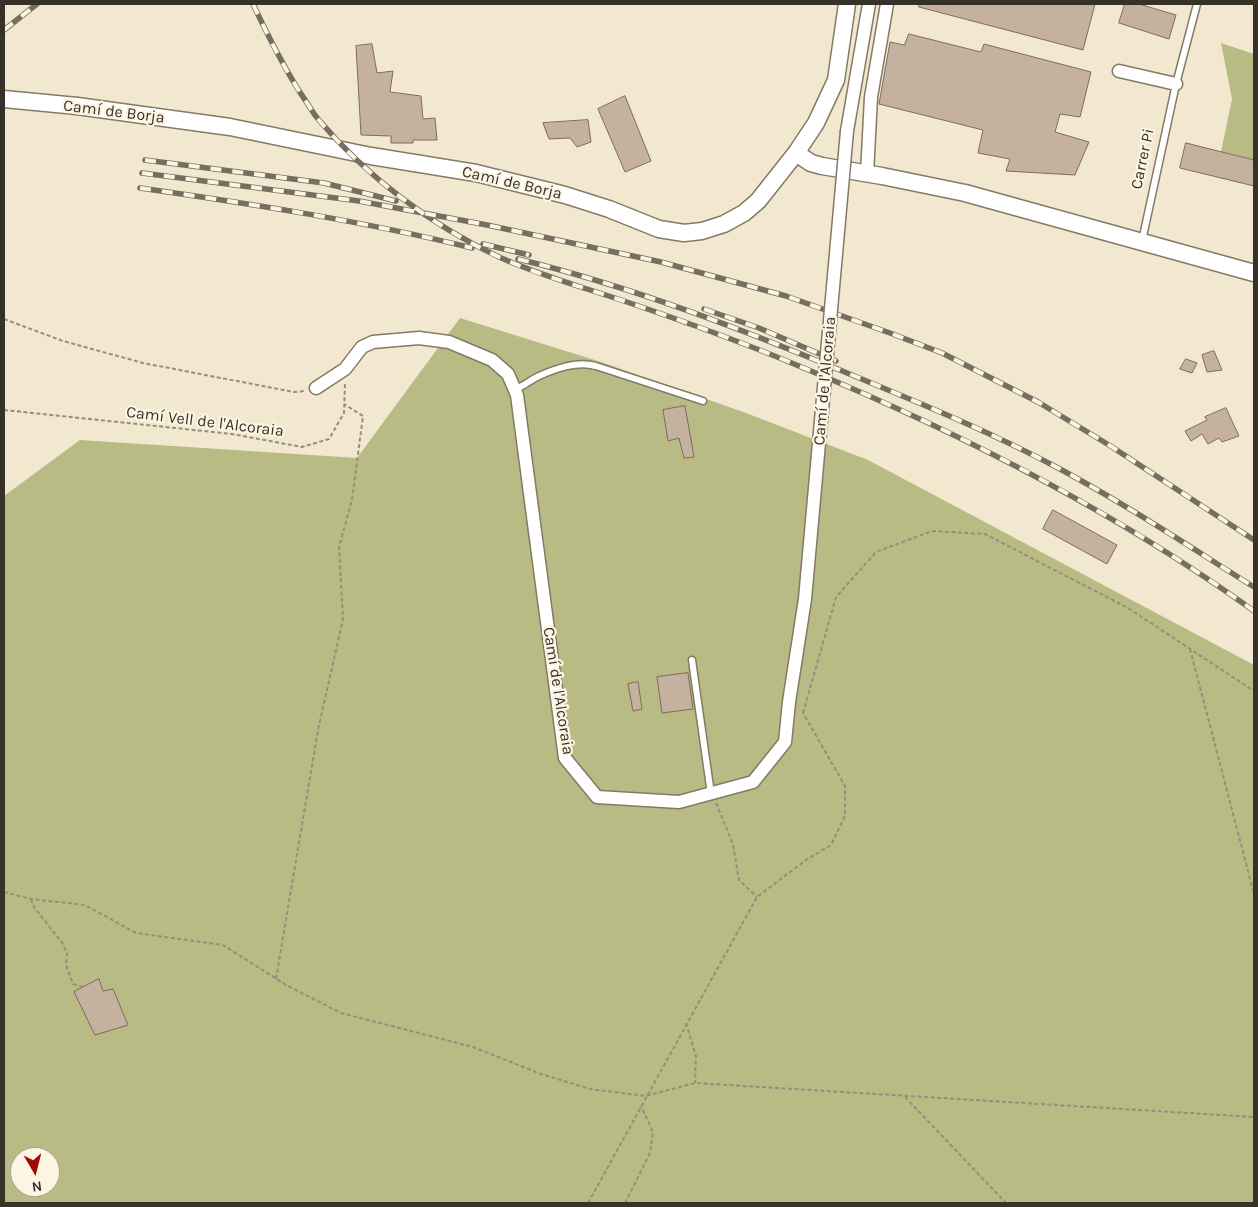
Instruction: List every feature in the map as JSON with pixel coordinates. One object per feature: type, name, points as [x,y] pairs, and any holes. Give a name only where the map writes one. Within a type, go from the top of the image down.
[{"type":"street","name":"Camí de Borja","points":[[4,100],[77,106],[230,127],[371,156],[476,173],[566,195],[659,229],[684,233],[724,224],[744,213],[758,201],[796,152],[816,123],[836,80],[847,4]]},
{"type":"street","name":"Camí de l'Alcoraia","points":[[316,388],[345,369],[362,347],[373,342],[419,338],[450,342],[492,360],[508,374],[515,389],[565,758],[597,797],[679,802],[753,782],[785,742],[789,702],[805,599],[847,131],[869,4]]},
{"type":"street","points":[[867,174],[871,97],[887,4]]},
{"type":"street","points":[[1120,71],[1176,84]]},
{"type":"street","name":"Camí de Borja","points":[[4,108],[36,103]]},
{"type":"street","points":[[796,152],[817,165],[964,193],[1254,273]]},
{"type":"lane","name":"Carrer Pi","points":[[1142,241],[1176,84],[1198,4]]},
{"type":"lane","points":[[515,389],[542,375],[565,367],[582,364],[596,366],[703,401]]},
{"type":"lane","points":[[692,660],[712,794]]},
{"type":"path","points":[[4,319],[63,341],[143,363],[294,392],[316,388]]},
{"type":"path","name":"Camí Vell de l'Alcoraia","points":[[4,410],[232,434],[302,447],[329,439],[344,413],[345,369]]},
{"type":"path","points":[[276,979],[318,730],[343,619],[338,547],[352,500],[364,416],[344,404]]},
{"type":"path","points":[[588,1203],[757,897],[806,860],[831,845],[845,816],[845,786],[803,713],[836,597],[876,552],[932,531],[985,534],[1128,608],[1254,691]]},
{"type":"path","points":[[1190,649],[1254,894]]},
{"type":"path","points":[[712,794],[733,844],[739,880],[757,897]]},
{"type":"path","points":[[4,892],[32,899],[85,905],[136,933],[223,946],[276,979],[341,1013],[472,1047],[541,1074],[590,1089],[646,1096],[695,1083],[1254,1117]]},
{"type":"path","points":[[32,899],[34,908],[62,944],[67,954],[66,965],[73,984],[84,986]]},
{"type":"path","points":[[686,1023],[696,1056],[695,1083]]},
{"type":"path","points":[[904,1097],[1006,1203]]},
{"type":"path","points":[[625,1203],[650,1153],[653,1132],[641,1106]]},
{"type":"green space","points":[[1221,43],[1254,54],[1254,160],[1221,152],[1232,99]]},
{"type":"green space","points":[[460,318],[601,362],[746,413],[868,460],[1254,665],[1254,1203],[4,1203],[4,496],[80,440],[357,458]]},
{"type":"building","points":[[919,4],[1095,4],[1083,50],[919,7]]},
{"type":"building","points":[[1125,4],[1139,4],[1176,15],[1169,39],[1119,23]]},
{"type":"building","points":[[909,34],[981,52],[984,44],[1091,72],[1080,117],[1060,114],[1055,132],[1089,142],[1075,175],[1006,171],[1010,159],[978,153],[983,130],[879,104],[890,42],[904,45]]},
{"type":"building","points":[[372,44],[377,73],[393,71],[390,92],[421,96],[423,119],[435,118],[437,140],[413,140],[413,143],[391,143],[391,136],[361,135],[356,46]]},
{"type":"building","points":[[625,96],[651,161],[625,172],[598,109]]},
{"type":"building","points":[[588,120],[591,142],[577,147],[570,138],[549,139],[543,123]]},
{"type":"building","points":[[1186,143],[1254,160],[1254,186],[1180,168]]},
{"type":"building","points":[[1214,351],[1222,370],[1207,372],[1202,355]]},
{"type":"building","points":[[1186,359],[1197,363],[1192,373],[1180,369]]},
{"type":"building","points":[[685,406],[694,457],[684,458],[679,438],[668,441],[663,410]]},
{"type":"building","points":[[1226,408],[1239,436],[1222,442],[1219,438],[1208,444],[1202,434],[1191,441],[1185,431],[1207,420],[1205,417]]},
{"type":"building","points":[[1053,510],[1117,545],[1107,564],[1043,529]]},
{"type":"building","points":[[688,673],[693,709],[662,713],[657,677]]},
{"type":"building","points":[[638,682],[642,709],[633,711],[628,684]]},
{"type":"building","points":[[99,979],[103,991],[113,989],[128,1025],[95,1035],[74,992]]},
{"type":"railway","points":[[4,30],[37,4]]},
{"type":"railway","points":[[253,4],[288,72],[318,119],[357,161],[379,180],[401,198],[449,230],[499,257],[545,275],[734,340],[859,391],[918,418],[1034,475],[1090,506],[1201,574],[1254,611]]},
{"type":"railway","points":[[145,160],[324,183],[396,201]]},
{"type":"railway","points":[[142,173],[359,201],[487,225],[661,262],[786,296],[942,353],[1038,402],[1109,445],[1254,540]]},
{"type":"railway","points":[[140,188],[307,214],[390,229],[472,248]]},
{"type":"railway","points":[[483,244],[529,255]]},
{"type":"railway","points":[[518,259],[604,283],[688,311],[811,358],[957,419],[1035,456],[1110,497],[1254,587]]},
{"type":"railway","points":[[704,309],[759,328],[836,361]]}]
